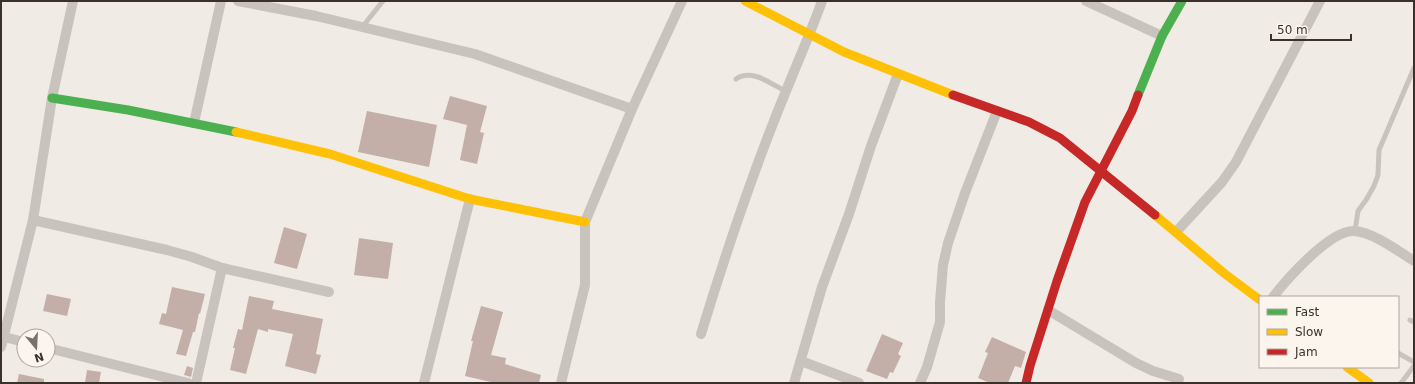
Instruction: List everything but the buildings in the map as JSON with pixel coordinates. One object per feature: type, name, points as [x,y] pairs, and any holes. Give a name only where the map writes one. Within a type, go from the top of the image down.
[{"type":"street","points":[[1,348],[33,220],[52,98],[73,1]]},
{"type":"street","points":[[194,123],[221,1]]},
{"type":"street","points":[[238,1],[363,26],[475,54],[632,109]]},
{"type":"street","points":[[561,383],[585,285],[585,222],[632,109],[682,1]]},
{"type":"street","points":[[745,1],[754,4],[844,52],[898,74],[1029,122],[1060,138],[1101,170],[1225,274],[1259,299]]},
{"type":"street","points":[[701,334],[716,283],[739,216],[785,91],[810,34],[822,1]]},
{"type":"street","points":[[1086,1],[1162,36]]},
{"type":"street","points":[[1026,383],[1069,243],[1084,202],[1132,111],[1162,36],[1182,1]]},
{"type":"street","points":[[1176,232],[1222,182],[1236,162],[1320,1]]},
{"type":"street","points":[[794,383],[822,287],[849,214],[871,146],[898,74]]},
{"type":"street","points":[[52,98],[128,110],[194,123],[330,154],[470,199],[585,222]]},
{"type":"street","points":[[920,383],[929,360],[940,322],[943,265],[948,243],[964,193],[997,111]]},
{"type":"street","points":[[424,383],[470,199]]},
{"type":"street","points":[[33,220],[167,250],[222,268],[329,292]]},
{"type":"street","points":[[1274,296],[1304,262],[1322,247],[1347,232],[1355,231],[1362,233],[1378,240],[1414,261]]},
{"type":"street","points":[[196,383],[222,268]]},
{"type":"street","points":[[1048,310],[1136,363],[1153,371],[1179,379]]},
{"type":"street","points":[[4,337],[16,340]]},
{"type":"street","points":[[56,350],[188,383]]},
{"type":"street","points":[[801,361],[859,383]]},
{"type":"street","points":[[1348,368],[1369,383]]},
{"type":"lane","points":[[363,26],[383,1]]},
{"type":"lane","points":[[1355,231],[1358,210],[1366,200],[1378,175],[1379,150],[1414,68]]},
{"type":"lane","points":[[736,80],[741,76],[756,76],[785,91]]},
{"type":"lane","points":[[1399,354],[1414,362]]},
{"type":"lane","points":[[1401,383],[1414,366]]},
{"type":"traffic: fast","points":[[1138,95],[1162,36],[1182,1]]},
{"type":"traffic: fast","points":[[52,98],[128,110],[236,132]]},
{"type":"traffic: slow","points":[[745,1],[844,52],[953,95]]},
{"type":"traffic: slow","points":[[236,132],[330,154],[470,199],[585,222]]},
{"type":"traffic: slow","points":[[1155,215],[1225,274],[1259,299]]},
{"type":"traffic: slow","points":[[1348,368],[1369,383]]},
{"type":"traffic: jam","points":[[953,95],[1029,122],[1060,138],[1155,215]]},
{"type":"traffic: jam","points":[[1026,383],[1057,281],[1085,202],[1132,111],[1138,95]]}]
